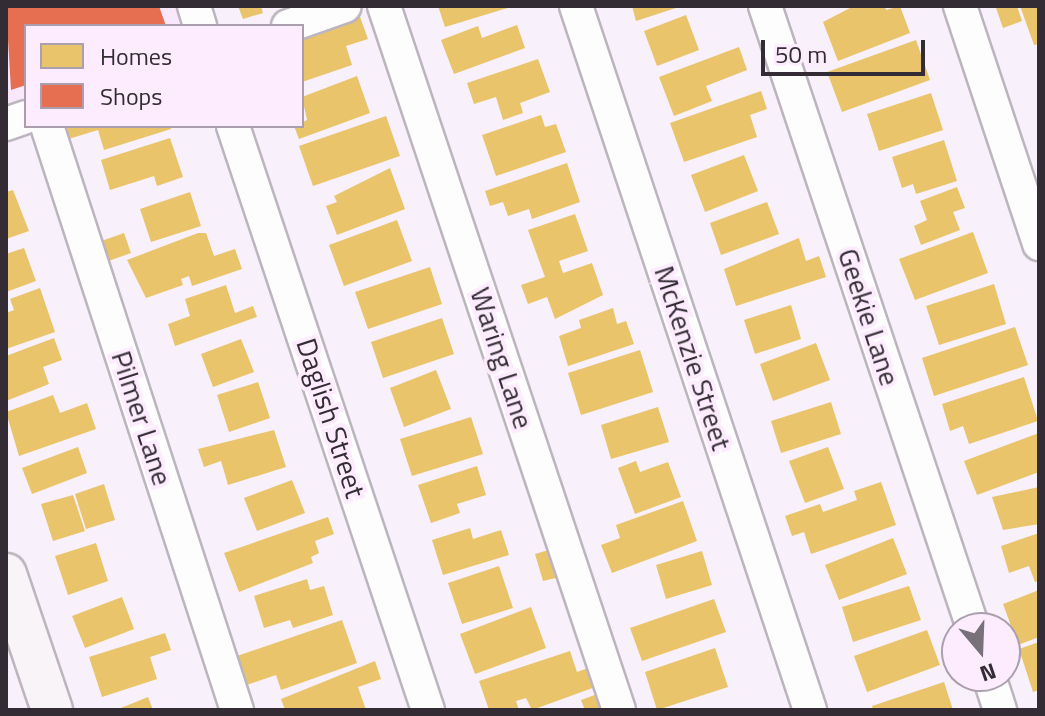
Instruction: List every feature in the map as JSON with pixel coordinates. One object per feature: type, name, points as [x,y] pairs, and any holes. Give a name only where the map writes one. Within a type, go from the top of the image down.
[{"type":"main road","points":[[6,574],[52,710]]},
{"type":"main road","points":[[6,636],[30,710]]},
{"type":"street","points":[[294,24],[345,6]]},
{"type":"street","name":"Waring Lane","points":[[384,6],[619,710]]},
{"type":"street","name":"McKenzie Street","points":[[576,6],[810,710]]},
{"type":"street","name":"Geekie Lane","points":[[765,6],[968,612]]},
{"type":"street","points":[[960,6],[1039,244]]},
{"type":"street","name":"Pilmer Lane","points":[[48,128],[237,710]]},
{"type":"street","name":"Daglish Street","points":[[234,128],[428,710]]},
{"type":"shaded area","points":[[6,6],[193,6],[199,24],[24,24],[24,118],[6,124]]},
{"type":"building: Homes","points":[[238,6],[261,6],[263,13],[243,19]]},
{"type":"building: Homes","points":[[438,6],[511,6],[511,7],[445,27]]},
{"type":"building: Homes","points":[[632,6],[679,6],[679,7],[636,21]]},
{"type":"building: Homes","points":[[854,6],[885,6],[886,10],[900,6],[910,33],[838,61],[823,22]]},
{"type":"building: Homes","points":[[1017,6],[1022,21],[1003,28],[996,8]]},
{"type":"building: Homes","points":[[1020,6],[1039,6],[1039,44],[1034,45]]},
{"type":"building: Homes","points":[[359,14],[368,39],[346,46],[352,65],[304,81],[304,33]]},
{"type":"building: Homes","points":[[686,15],[699,50],[657,66],[644,31]]},
{"type":"building: Homes","points":[[517,25],[525,48],[454,74],[441,40],[478,26],[482,38]]},
{"type":"building: Homes","points":[[916,40],[930,80],[842,112],[827,72]]},
{"type":"building: Homes","points":[[739,47],[747,70],[706,86],[712,101],[674,116],[659,77]]},
{"type":"building: Homes","points":[[538,59],[550,92],[520,103],[523,113],[503,120],[496,97],[474,104],[467,83]]},
{"type":"building: Homes","points":[[357,76],[370,113],[299,139],[295,128],[304,128],[307,120],[304,96]]},
{"type":"building: Homes","points":[[761,91],[767,109],[750,115],[757,137],[684,162],[670,123]]},
{"type":"building: Homes","points":[[931,93],[943,130],[879,151],[867,114]]},
{"type":"building: Homes","points":[[541,115],[545,127],[556,124],[566,152],[496,176],[482,135]]},
{"type":"building: Homes","points":[[386,116],[400,156],[313,186],[299,146]]},
{"type":"building: Homes","points":[[58,128],[171,129],[104,150],[98,130],[62,141]]},
{"type":"building: Homes","points":[[170,138],[183,177],[157,186],[154,176],[110,190],[101,160]]},
{"type":"building: Homes","points":[[944,140],[957,181],[916,194],[913,184],[902,188],[892,157]]},
{"type":"building: Homes","points":[[744,155],[758,191],[705,212],[691,175]]},
{"type":"building: Homes","points":[[567,163],[580,202],[532,219],[529,209],[508,216],[503,202],[490,206],[485,191]]},
{"type":"building: Homes","points":[[390,168],[405,209],[337,235],[326,206],[337,202],[334,196]]},
{"type":"building: Homes","points":[[957,187],[965,208],[953,212],[960,230],[921,245],[914,226],[927,220],[920,201]]},
{"type":"building: Homes","points":[[13,190],[29,231],[6,239],[6,192]]},
{"type":"building: Homes","points":[[190,192],[201,226],[151,242],[140,209]]},
{"type":"building: Homes","points":[[767,202],[779,234],[721,255],[710,223]]},
{"type":"building: Homes","points":[[575,214],[588,251],[559,261],[563,273],[592,263],[603,295],[555,319],[547,297],[528,304],[521,285],[545,277],[528,230]]},
{"type":"building: Homes","points":[[397,220],[412,261],[344,286],[329,245]]},
{"type":"building: Homes","points":[[973,232],[988,273],[915,300],[899,259]]},
{"type":"building: Homes","points":[[124,233],[131,253],[100,264],[93,244]]},
{"type":"building: Homes","points":[[198,233],[206,233],[214,256],[235,249],[242,269],[192,286],[189,276],[181,279],[183,285],[146,298],[127,260]]},
{"type":"building: Homes","points":[[799,238],[806,261],[819,256],[826,277],[736,306],[724,269]]},
{"type":"building: Homes","points":[[24,248],[36,281],[6,292],[6,254]]},
{"type":"building: Homes","points":[[430,267],[442,304],[368,329],[355,292]]},
{"type":"building: Homes","points":[[994,284],[1006,324],[939,345],[926,306]]},
{"type":"building: Homes","points":[[226,285],[235,313],[253,306],[257,317],[175,346],[168,324],[190,316],[185,299]]},
{"type":"building: Homes","points":[[40,288],[55,332],[6,349],[6,313],[14,310],[10,299]]},
{"type":"building: Homes","points":[[791,305],[801,339],[755,354],[744,320]]},
{"type":"building: Homes","points":[[613,308],[617,324],[626,321],[634,344],[568,366],[559,336],[581,328],[579,320]]},
{"type":"building: Homes","points":[[442,318],[454,354],[383,378],[371,342]]},
{"type":"building: Homes","points":[[1015,327],[1028,365],[934,396],[922,358]]},
{"type":"building: Homes","points":[[54,338],[62,360],[43,367],[49,384],[6,401],[6,356]]},
{"type":"building: Homes","points":[[241,339],[254,372],[213,387],[201,354]]},
{"type":"building: Homes","points":[[816,343],[830,380],[773,401],[760,364]]},
{"type":"building: Homes","points":[[640,350],[653,392],[581,415],[568,373]]},
{"type":"building: Homes","points":[[436,370],[451,409],[404,427],[390,388]]},
{"type":"building: Homes","points":[[1024,377],[1038,421],[969,444],[963,426],[950,431],[942,404]]},
{"type":"building: Homes","points":[[258,382],[270,418],[229,432],[217,395]]},
{"type":"building: Homes","points":[[53,395],[60,413],[87,403],[96,429],[19,456],[6,412]]},
{"type":"building: Homes","points":[[831,402],[841,434],[781,453],[771,421]]},
{"type":"building: Homes","points":[[658,407],[669,442],[611,459],[601,425]]},
{"type":"building: Homes","points":[[471,417],[483,454],[412,476],[400,439]]},
{"type":"building: Homes","points":[[274,430],[286,467],[228,485],[221,461],[204,467],[198,449]]},
{"type":"building: Homes","points":[[1039,433],[1039,472],[977,495],[964,461]]},
{"type":"building: Homes","points":[[78,447],[87,473],[32,494],[22,468]]},
{"type":"building: Homes","points":[[828,447],[844,489],[805,503],[789,461]]},
{"type":"building: Homes","points":[[636,461],[640,472],[668,462],[681,497],[635,514],[618,468]]},
{"type":"building: Homes","points":[[477,466],[486,495],[457,504],[460,513],[431,523],[418,485]]},
{"type":"building: Homes","points":[[292,480],[305,513],[257,531],[244,498]]},
{"type":"building: Homes","points":[[881,482],[896,525],[811,554],[804,532],[792,536],[785,516],[820,504],[823,512],[857,500],[854,491]]},
{"type":"building: Homes","points":[[104,484],[115,520],[86,529],[75,494]]},
{"type":"building: Homes","points":[[1039,487],[1039,524],[1003,530],[992,497]]},
{"type":"building: Homes","points":[[73,495],[85,531],[53,541],[41,504]]},
{"type":"building: Homes","points":[[683,501],[697,541],[612,573],[601,545],[620,538],[616,525]]},
{"type":"building: Homes","points":[[328,517],[334,534],[315,541],[319,553],[311,557],[313,563],[239,592],[224,553]]},
{"type":"building: Homes","points":[[470,528],[473,539],[501,530],[509,555],[443,575],[432,540]]},
{"type":"building: Homes","points":[[1039,533],[1039,581],[1035,582],[1029,566],[1009,573],[1001,546]]},
{"type":"building: Homes","points":[[893,538],[907,574],[839,600],[825,565]]},
{"type":"building: Homes","points":[[96,543],[108,581],[68,595],[55,556]]},
{"type":"building: Homes","points":[[552,549],[560,577],[543,581],[535,554]]},
{"type":"building: Homes","points":[[702,551],[712,585],[666,599],[656,565]]},
{"type":"building: Homes","points":[[499,566],[513,608],[462,624],[448,583]]},
{"type":"building: Homes","points":[[307,579],[310,590],[324,586],[333,615],[293,628],[290,620],[264,628],[254,596]]},
{"type":"building: Homes","points":[[909,586],[921,620],[853,642],[842,607]]},
{"type":"building: Homes","points":[[1039,590],[1039,637],[1021,644],[1021,612],[1006,612],[1003,604]]},
{"type":"building: Homes","points":[[122,597],[134,629],[85,648],[72,616]]},
{"type":"building: Homes","points":[[714,599],[726,632],[642,661],[630,628]]},
{"type":"building: Homes","points":[[531,607],[546,648],[475,674],[460,634]]},
{"type":"building: Homes","points":[[342,620],[357,663],[281,690],[276,675],[241,687],[231,658]]},
{"type":"building: Homes","points":[[927,630],[940,665],[867,692],[854,656]]},
{"type":"building: Homes","points":[[165,633],[171,650],[150,657],[157,679],[102,697],[89,657]]},
{"type":"building: Homes","points":[[1039,642],[1039,690],[1033,692],[1021,648]]},
{"type":"building: Homes","points":[[715,648],[728,687],[657,710],[645,672]]},
{"type":"building: Homes","points":[[570,651],[577,672],[591,667],[598,686],[532,710],[526,698],[516,701],[519,710],[489,710],[479,681]]},
{"type":"building: Homes","points":[[375,661],[381,679],[358,687],[366,710],[285,710],[281,699]]},
{"type":"building: Homes","points":[[941,683],[941,692],[947,692],[953,710],[873,710],[872,706]]},
{"type":"building: Homes","points":[[603,692],[610,710],[585,710],[581,700]]},
{"type":"building: Homes","points":[[148,697],[153,710],[116,710]]},
{"type":"building: Shops","points":[[6,6],[159,6],[165,24],[24,24],[24,86],[11,90]]}]
